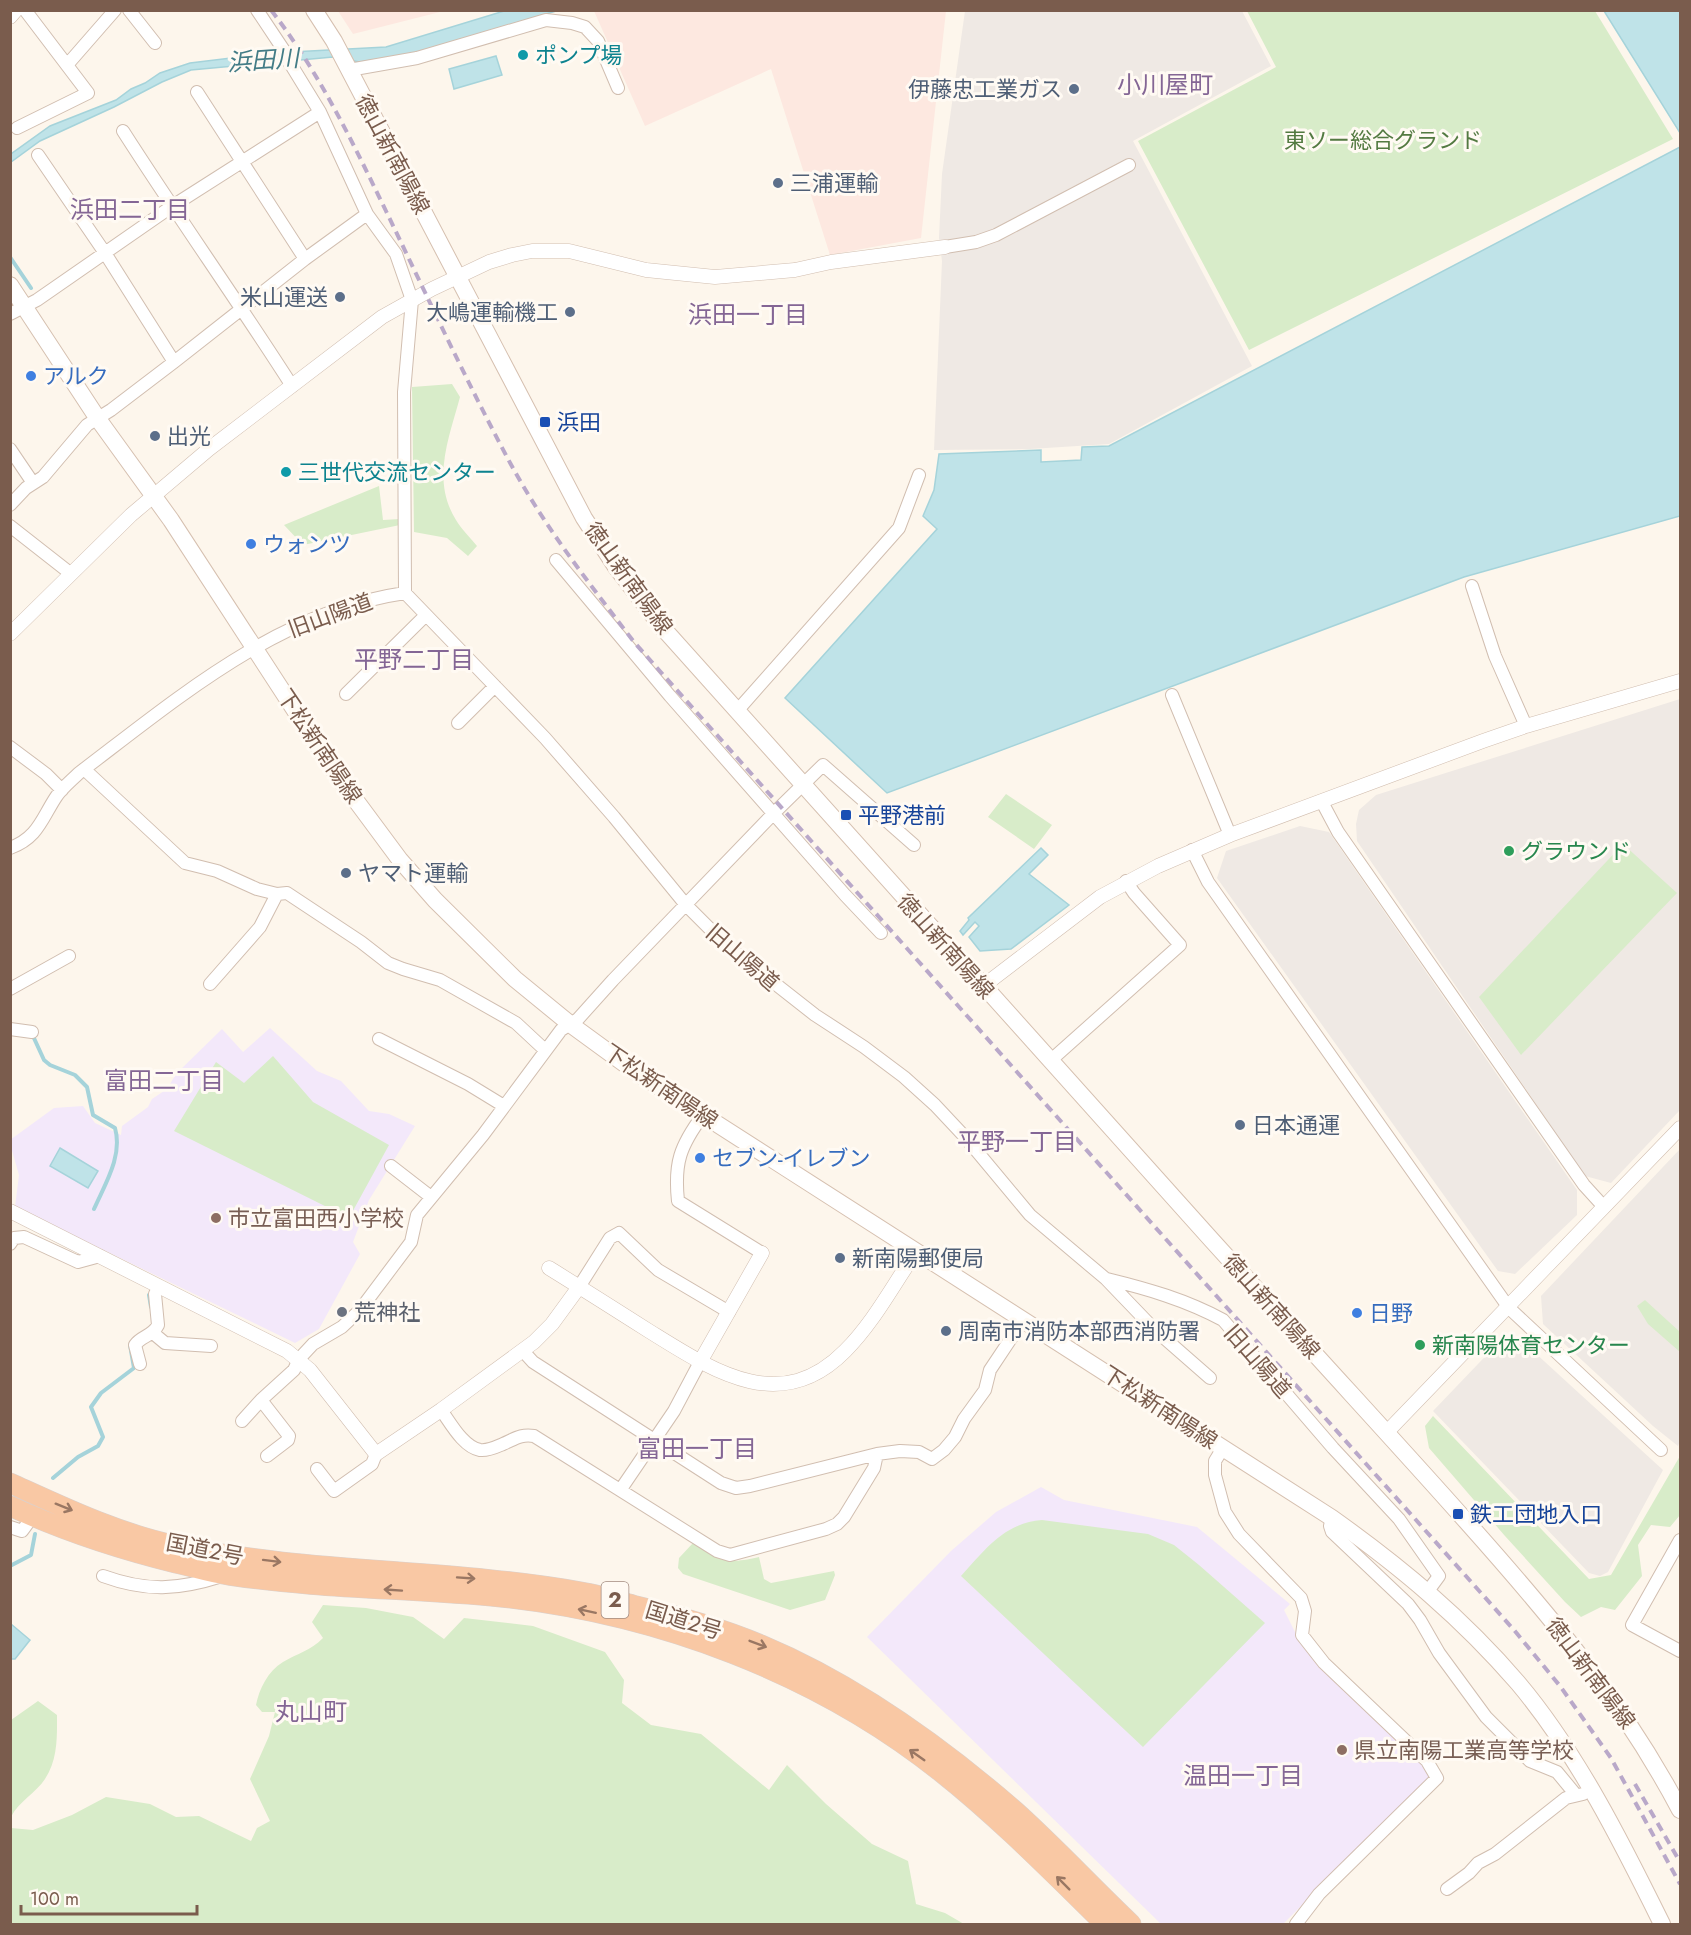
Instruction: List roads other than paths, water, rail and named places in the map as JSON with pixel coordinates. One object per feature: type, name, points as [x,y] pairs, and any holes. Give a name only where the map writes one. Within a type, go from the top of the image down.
[{"type":"highway","name":"国道2号","points":[[10,1483],[114,1527],[170,1544],[274,1562],[503,1581],[584,1593],[671,1614],[760,1644],[818,1672],[863,1698],[949,1756],[1017,1813],[1131,1924]]},
{"type":"highway","name":"国道2号","points":[[10,1506],[102,1543],[226,1575],[339,1587],[502,1597],[584,1610],[667,1630],[750,1660],[814,1690],[863,1718],[939,1770],[1005,1826],[1105,1924]]},
{"type":"main road","name":"徳山新南陽線","points":[[314,10],[344,61],[542,440],[597,538],[616,567],[662,627],[982,987],[1387,1432],[1530,1593],[1582,1657],[1637,1735],[1661,1772],[1680,1810]]},
{"type":"main road","name":"下松新南陽線","points":[[10,285],[18,311],[154,496],[337,775],[400,860],[435,900],[493,959],[570,1024],[633,1070],[1332,1518],[1392,1561],[1428,1591],[1481,1642],[1520,1685],[1593,1792],[1625,1848],[1662,1924]]},
{"type":"street","points":[[10,17],[16,10]]},
{"type":"street","points":[[17,128],[88,93],[25,10]]},
{"type":"street","points":[[67,65],[115,10]]},
{"type":"street","points":[[129,10],[155,43]]},
{"type":"street","points":[[257,10],[320,112],[367,214],[396,254],[412,300],[404,392],[405,593]]},
{"type":"street","points":[[344,61],[417,58],[546,20],[585,27],[598,41],[618,88]]},
{"type":"street","points":[[197,92],[305,259]]},
{"type":"street","points":[[18,311],[171,207],[320,112]]},
{"type":"street","points":[[123,131],[171,207],[243,310],[292,386]]},
{"type":"street","points":[[38,155],[105,253],[174,362]]},
{"type":"street","points":[[10,634],[70,573],[183,470],[382,317],[489,262],[532,251],[569,251],[646,270],[715,277],[795,270],[831,262],[976,242],[996,236],[1129,165]]},
{"type":"street","points":[[10,505],[33,483],[43,477],[87,425],[174,362],[305,259],[367,214]]},
{"type":"street","points":[[10,449],[33,483]]},
{"type":"street","points":[[737,711],[899,528],[919,475]]},
{"type":"street","points":[[10,526],[70,573]]},
{"type":"street","points":[[556,560],[670,696],[881,933]]},
{"type":"street","points":[[1472,586],[1495,656],[1527,726]]},
{"type":"street","name":"旧山陽道","points":[[10,848],[38,830],[62,789],[84,769],[198,684],[282,632],[342,607],[374,597],[405,593],[553,746],[686,905],[727,946],[773,984],[904,1077],[964,1137],[1021,1206],[1106,1279],[1162,1293],[1223,1320],[1333,1448],[1399,1520],[1438,1576],[1428,1591]]},
{"type":"street","points":[[346,694],[426,615]]},
{"type":"street","points":[[982,987],[1100,897],[1126,881],[1192,850],[1230,834],[1527,726],[1680,681]]},
{"type":"street","points":[[458,723],[495,686]]},
{"type":"street","points":[[1172,695],[1230,834]]},
{"type":"street","points":[[10,747],[62,789]]},
{"type":"street","points":[[242,1421],[294,1370],[299,1359],[313,1344],[342,1328],[360,1310],[411,1242],[417,1215],[483,1135],[561,1030],[578,1019],[774,813],[823,765],[914,845]]},
{"type":"street","points":[[84,769],[185,863],[217,871],[257,889],[277,894],[287,893],[361,942],[388,963],[441,980],[516,1023],[545,1050]]},
{"type":"street","points":[[1322,802],[1345,842],[1584,1185],[1604,1207]]},
{"type":"street","points":[[1192,850],[1208,882],[1509,1308],[1661,1450]]},
{"type":"street","points":[[1050,1061],[1180,945],[1126,881]]},
{"type":"street","points":[[210,984],[260,927],[277,894]]},
{"type":"street","points":[[10,989],[69,956]]},
{"type":"street","points":[[10,1029],[32,1032]]},
{"type":"street","points":[[379,1039],[468,1084],[504,1106]]},
{"type":"street","points":[[621,1489],[674,1411],[762,1253],[678,1201],[675,1180],[679,1155],[703,1115]]},
{"type":"street","points":[[1387,1432],[1680,1128]]},
{"type":"street","points":[[391,1166],[431,1197]]},
{"type":"street","points":[[10,1211],[287,1351],[310,1370],[376,1454]]},
{"type":"street","points":[[316,1469],[334,1491],[372,1464],[376,1454],[523,1351],[552,1324],[610,1238],[619,1233],[658,1270],[729,1312]]},
{"type":"street","points":[[10,1244],[14,1238],[24,1237],[78,1262],[100,1256]]},
{"type":"street","points":[[549,1268],[700,1362],[735,1378],[756,1383],[780,1384],[801,1381],[825,1368],[844,1352],[866,1327],[916,1252]]},
{"type":"street","points":[[1106,1279],[1154,1329],[1210,1378]]},
{"type":"street","points":[[140,1364],[135,1345],[153,1333],[159,1325],[155,1294],[159,1287]]},
{"type":"street","points":[[523,1351],[533,1362],[654,1440],[721,1483],[736,1488],[878,1454],[900,1451],[919,1452],[926,1458],[932,1459],[955,1437],[964,1419],[985,1390],[990,1370],[1024,1319]]},
{"type":"street","points":[[153,1333],[165,1343],[211,1346]]},
{"type":"street","points":[[261,1400],[289,1436],[288,1440],[267,1456]]},
{"type":"street","points":[[441,1410],[459,1434],[478,1450],[487,1450],[522,1434],[534,1436],[717,1551],[729,1555],[837,1524],[844,1517],[874,1468],[878,1454]]},
{"type":"street","points":[[1223,1448],[1215,1461],[1215,1475],[1225,1512],[1239,1534],[1301,1598],[1305,1611],[1302,1635],[1324,1663],[1427,1761],[1437,1778],[1319,1894],[1296,1924]]},
{"type":"street","points":[[10,1527],[22,1531],[33,1516]]},
{"type":"street","points":[[1332,1518],[1330,1526],[1332,1532],[1408,1604],[1439,1653],[1486,1717],[1530,1761],[1557,1772],[1576,1795]]},
{"type":"street","points":[[1680,1540],[1632,1625],[1680,1651]]},
{"type":"street","points":[[103,1576],[121,1582],[160,1589],[199,1584],[226,1575]]},
{"type":"street","points":[[1447,1889],[1469,1873],[1478,1863],[1495,1854],[1561,1802],[1576,1795],[1593,1792]]},
{"type":"water","name":"浜田川","points":[[504,11],[556,11],[416,53],[360,62],[333,57],[191,70],[40,141],[11,162],[11,154],[50,126],[116,100],[160,73],[190,63],[272,53],[386,47]]},
{"type":"water","points":[[1604,11],[1680,11],[1680,133]]},
{"type":"water","points":[[496,56],[502,75],[454,89],[449,69]]},
{"type":"water","points":[[1680,147],[1680,516],[1464,577],[887,793],[785,698],[937,529],[923,516],[934,490],[939,454],[1041,450],[1041,462],[1081,460],[1082,447],[1109,446]]},
{"type":"water","points":[[1041,848],[1048,855],[1029,874],[1069,905],[1011,949],[980,951],[969,937],[979,926],[975,922],[963,935],[960,931],[969,920],[968,918]]},
{"type":"water","points":[[60,1148],[98,1171],[88,1188],[50,1166]]},
{"type":"water","points":[[11,1624],[30,1640],[15,1659],[11,1659]]},
{"type":"waterway","points":[[10,257],[31,288]]},
{"type":"waterway","points":[[33,1036],[44,1060],[50,1065],[75,1075],[87,1087],[93,1115],[115,1128],[117,1138],[115,1159],[94,1209]]},
{"type":"waterway","points":[[149,1295],[151,1307]]},
{"type":"waterway","points":[[53,1478],[78,1457],[98,1446],[103,1437],[91,1407],[101,1393],[134,1368],[130,1345]]},
{"type":"waterway","points":[[10,1566],[31,1555],[35,1534]]},
{"type":"railway","points":[[271,10],[320,82],[347,133],[508,459],[551,530],[600,598],[634,642],[1514,1630],[1560,1686],[1611,1758],[1680,1884]]},
{"type":"railway","points":[[1635,1784],[1680,1862]]},
{"type":"place","name":"ポンプ場","points":[[523,55]]},
{"type":"place","name":"伊藤忠工業ガス","points":[[1074,89]]},
{"type":"place","name":"三浦運輸","points":[[778,183]]},
{"type":"place","name":"米山運送","points":[[340,297]]},
{"type":"place","name":"大嶋運輸機工","points":[[570,312]]},
{"type":"place","name":"アルク","points":[[31,376]]},
{"type":"place","name":"浜田","points":[[545,422]]},
{"type":"place","name":"出光","points":[[155,436]]},
{"type":"place","name":"三世代交流センター","points":[[286,472]]},
{"type":"place","name":"ウォンツ","points":[[251,544]]},
{"type":"place","name":"平野港前","points":[[846,815]]},
{"type":"place","name":"グラウンド","points":[[1509,851]]},
{"type":"place","name":"ヤマト運輸","points":[[346,873]]},
{"type":"place","name":"日本通運","points":[[1240,1125]]},
{"type":"place","name":"セブン-イレブン","points":[[700,1158]]},
{"type":"place","name":"市立富田西小学校","points":[[216,1218]]},
{"type":"place","name":"新南陽郵便局","points":[[840,1258]]},
{"type":"place","name":"荒神社","points":[[342,1312]]},
{"type":"place","name":"日野","points":[[1357,1313]]},
{"type":"place","name":"周南市消防本部西消防署","points":[[946,1331]]},
{"type":"place","name":"新南陽体育センター","points":[[1420,1345]]},
{"type":"place","name":"鉄工団地入口","points":[[1458,1514]]},
{"type":"place","name":"県立南陽工業高等学校","points":[[1342,1750]]},
{"type":"district","name":"小川屋町","points":[[1165,84]]},
{"type":"district","name":"浜田二丁目","points":[[130,209]]},
{"type":"district","name":"浜田一丁目","points":[[748,314]]},
{"type":"district","name":"平野二丁目","points":[[414,659]]},
{"type":"district","name":"富田二丁目","points":[[164,1080]]},
{"type":"district","name":"平野一丁目","points":[[1017,1141]]},
{"type":"district","name":"富田一丁目","points":[[697,1448]]},
{"type":"district","name":"丸山町","points":[[311,1711]]},
{"type":"district","name":"温田一丁目","points":[[1243,1775]]},
{"type":"park label","name":"東ソー総合グランド","points":[[1383,140]]}]
